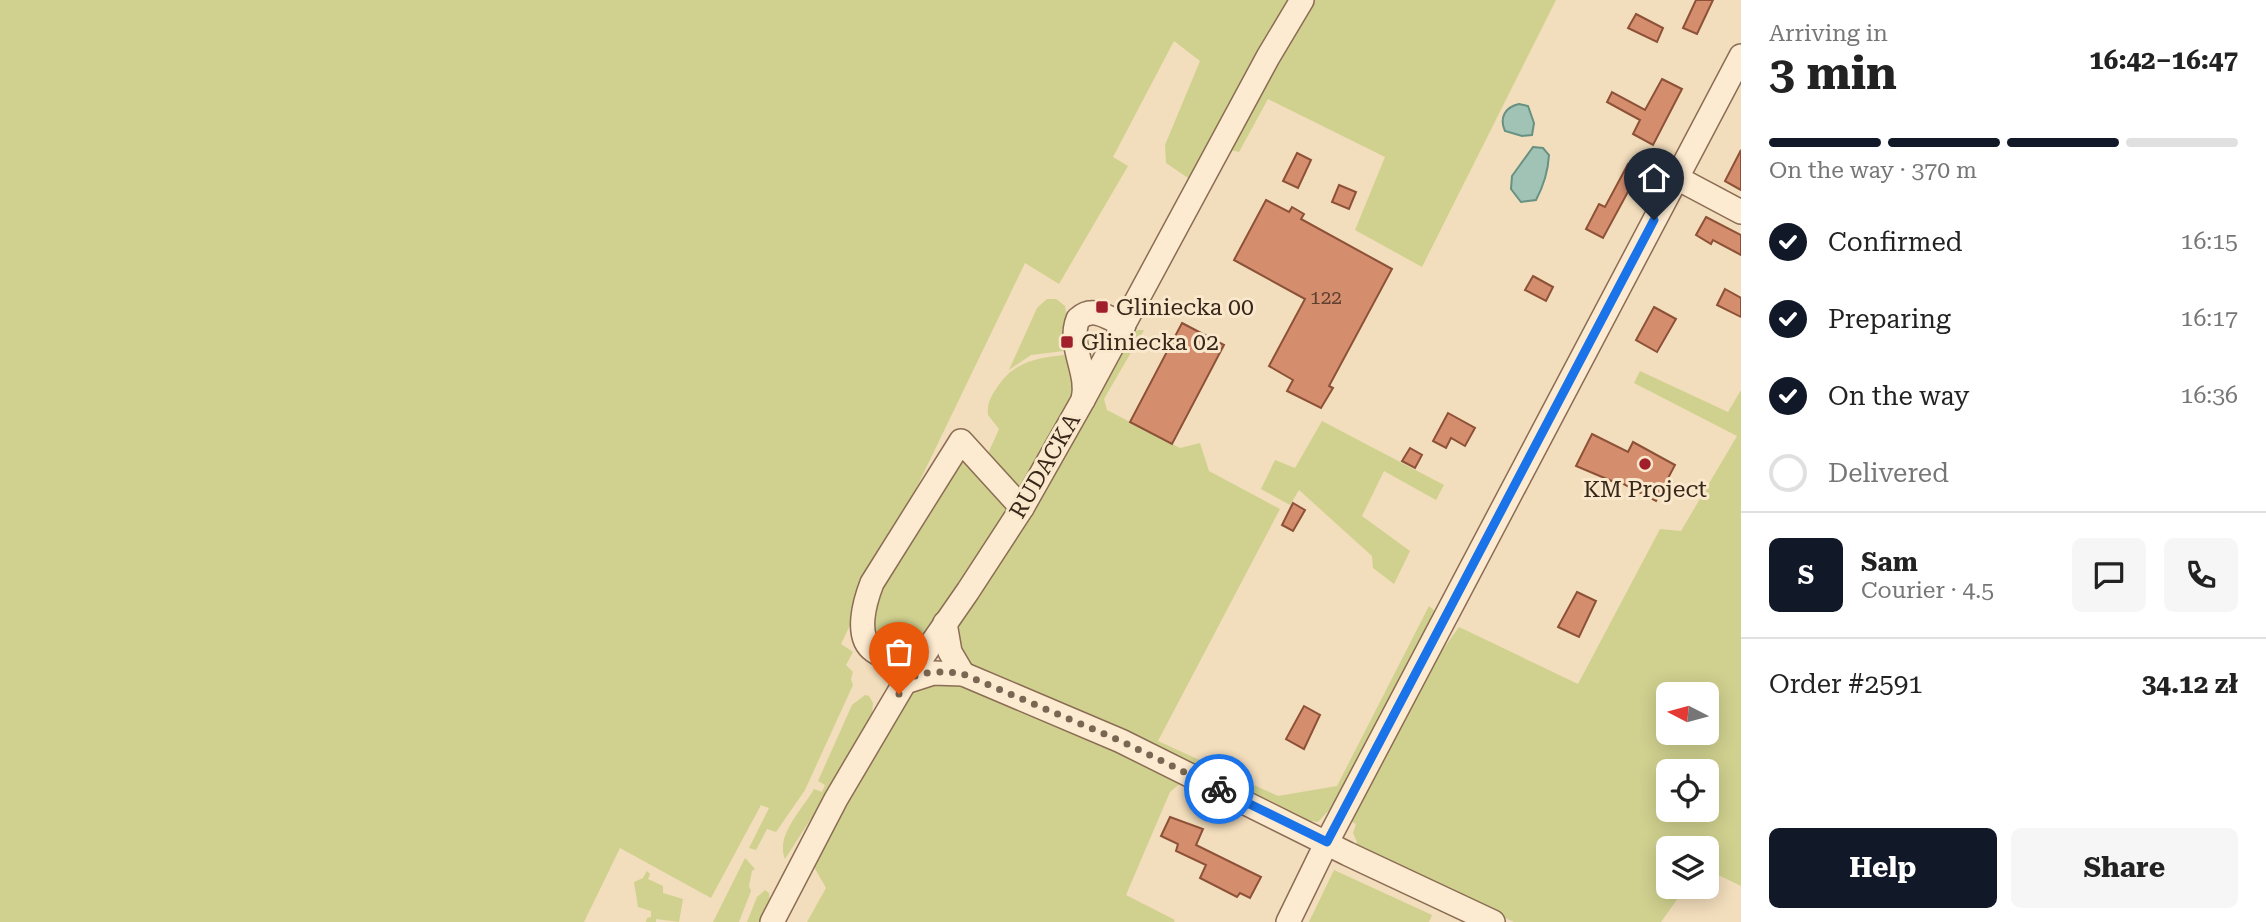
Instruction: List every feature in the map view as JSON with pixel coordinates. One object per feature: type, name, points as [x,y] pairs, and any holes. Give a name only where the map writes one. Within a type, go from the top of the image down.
[{"type":"street","name":"RUDACKA","points":[[772,922],[836,799],[910,675],[1022,508],[1268,57],[1302,0]]},
{"type":"street","points":[[1288,922],[1327,842],[1740,61]]},
{"type":"street","points":[[1677,178],[1741,212]]},
{"type":"street","points":[[1083,400],[1085,388],[1075,336],[1079,319],[1088,312],[1094,312],[1124,325]]},
{"type":"street","points":[[1022,508],[961,441],[872,583],[863,623],[864,637],[872,650],[910,675],[963,674],[1121,741],[1493,922]]},
{"type":"street","points":[[945,623],[950,652],[963,674]]},
{"type":"green space","points":[[0,0],[1292,0],[1191,180],[1166,163],[1165,145],[1200,61],[1174,41],[1113,157],[1128,166],[1059,284],[1025,263],[841,644],[853,652],[846,665],[853,672],[853,685],[805,790],[776,832],[767,829],[756,850],[749,848],[769,808],[761,805],[711,898],[620,848],[584,922],[0,922]]},
{"type":"green space","points":[[1310,0],[1556,0],[1422,267],[1355,230],[1385,157],[1268,99],[1239,152],[1230,150]]},
{"type":"green space","points":[[1047,299],[1056,299],[1065,306],[1072,350],[1031,355],[1009,370],[1037,308]]},
{"type":"green space","points":[[1144,330],[1104,399],[1107,410],[1180,448],[1200,443],[1209,471],[1280,509],[1158,741],[1278,796],[1337,786],[1429,606],[1437,613],[1334,810],[1330,809],[1318,822],[1303,820],[970,666],[963,654],[959,618],[1133,331]]},
{"type":"green space","points":[[1072,354],[1078,389],[1023,492],[1018,492],[987,456],[999,429],[988,415],[989,401],[1011,371],[1038,359]]},
{"type":"green space","points":[[1640,371],[1728,412],[1741,390],[1741,886],[1719,875],[1719,836],[1656,836],[1656,899],[1677,899],[1661,922],[1514,922],[1354,849],[1357,842],[1353,833],[1356,824],[1350,821],[1441,652],[1459,627],[1578,684],[1660,529],[1681,531],[1737,436],[1634,383]]},
{"type":"green space","points":[[1322,421],[1444,485],[1436,500],[1384,471],[1362,516],[1410,551],[1394,584],[1373,568],[1372,556],[1299,490],[1290,505],[1261,489],[1275,460],[1295,468]]},
{"type":"green space","points":[[966,460],[1008,504],[1007,514],[913,660],[897,658],[874,632],[870,611],[940,476],[957,461]]},
{"type":"green space","points":[[957,680],[1183,781],[1170,792],[1126,895],[1175,920],[1174,922],[807,922],[826,888],[813,865],[907,694],[918,685]]},
{"type":"green space","points":[[865,695],[869,696],[873,703],[871,723],[817,819],[812,817],[785,859],[783,850],[787,832],[814,789],[822,792],[825,785],[818,781],[852,705]]},
{"type":"green space","points":[[745,858],[755,869],[752,871],[749,886],[751,891],[739,922],[713,922]]},
{"type":"green space","points":[[1334,870],[1432,915],[1429,922],[1309,922]]},
{"type":"green space","points":[[647,871],[650,874],[648,879],[663,886],[663,893],[683,899],[679,922],[656,919],[656,922],[646,922],[647,918],[651,917],[651,911],[638,907],[634,882],[643,878]]},
{"type":"green space","points":[[765,890],[769,893],[770,903],[761,922],[747,922],[757,897]]},
{"type":"shaded area","points":[[1519,104],[1528,106],[1534,123],[1532,135],[1522,136],[1505,131],[1504,114]]},
{"type":"shaded area","points":[[1533,147],[1543,148],[1549,155],[1547,173],[1536,200],[1521,202],[1511,189],[1512,176]]},
{"type":"building","points":[[1696,0],[1713,0],[1697,34],[1683,28]]},
{"type":"building","points":[[1636,14],[1663,28],[1657,42],[1628,28]]},
{"type":"building","points":[[1662,79],[1682,89],[1653,145],[1633,134],[1640,120],[1607,102],[1612,92],[1645,110]]},
{"type":"building","points":[[1741,150],[1741,190],[1725,181]]},
{"type":"building","points":[[1297,153],[1311,160],[1298,188],[1283,181]]},
{"type":"building","points":[[1628,164],[1640,170],[1636,178],[1640,180],[1634,190],[1630,188],[1603,238],[1586,229],[1599,204],[1605,207]]},
{"type":"building","points":[[1339,185],[1356,192],[1349,209],[1332,202]]},
{"type":"building","points":[[1266,200],[1289,212],[1292,207],[1304,214],[1301,219],[1392,269],[1329,386],[1333,388],[1321,408],[1287,391],[1293,380],[1269,366],[1305,299],[1234,260]]},
{"type":"building","points":[[1706,217],[1741,235],[1741,255],[1713,240],[1711,244],[1696,235]]},
{"type":"building","points":[[1533,276],[1553,287],[1546,301],[1525,290]]},
{"type":"building","points":[[1725,289],[1741,298],[1741,317],[1717,305]]},
{"type":"building","points":[[1654,307],[1676,319],[1657,352],[1636,340]]},
{"type":"building","points":[[1182,323],[1224,345],[1172,444],[1130,422]]},
{"type":"building","points":[[1448,413],[1475,428],[1465,446],[1451,438],[1446,448],[1433,441]]},
{"type":"building","points":[[1592,434],[1628,452],[1633,442],[1675,465],[1656,501],[1616,480],[1614,482],[1576,466]]},
{"type":"building","points":[[1410,448],[1422,455],[1415,468],[1402,461]]},
{"type":"building","points":[[1293,503],[1305,510],[1293,531],[1282,525]]},
{"type":"building","points":[[1577,592],[1596,601],[1579,637],[1558,627]]},
{"type":"building","points":[[1304,706],[1320,715],[1304,749],[1286,739]]},
{"type":"building","points":[[1170,817],[1203,829],[1196,845],[1261,877],[1250,898],[1240,893],[1237,897],[1200,878],[1206,865],[1176,851],[1178,844],[1161,836]]},
{"type":"way so far","points":[[899,694],[905,682],[912,678],[939,673],[963,674],[1121,741],[1219,789]]},
{"type":"place","name":"Gliniecka 00","points":[[1102,307]]},
{"type":"place","name":"Gliniecka 02","points":[[1067,342]]},
{"type":"place","name":"KM Project","points":[[1645,464]]},
{"type":"route","points":[[1219,789],[1327,842],[1340,822],[1654,220]]}]
